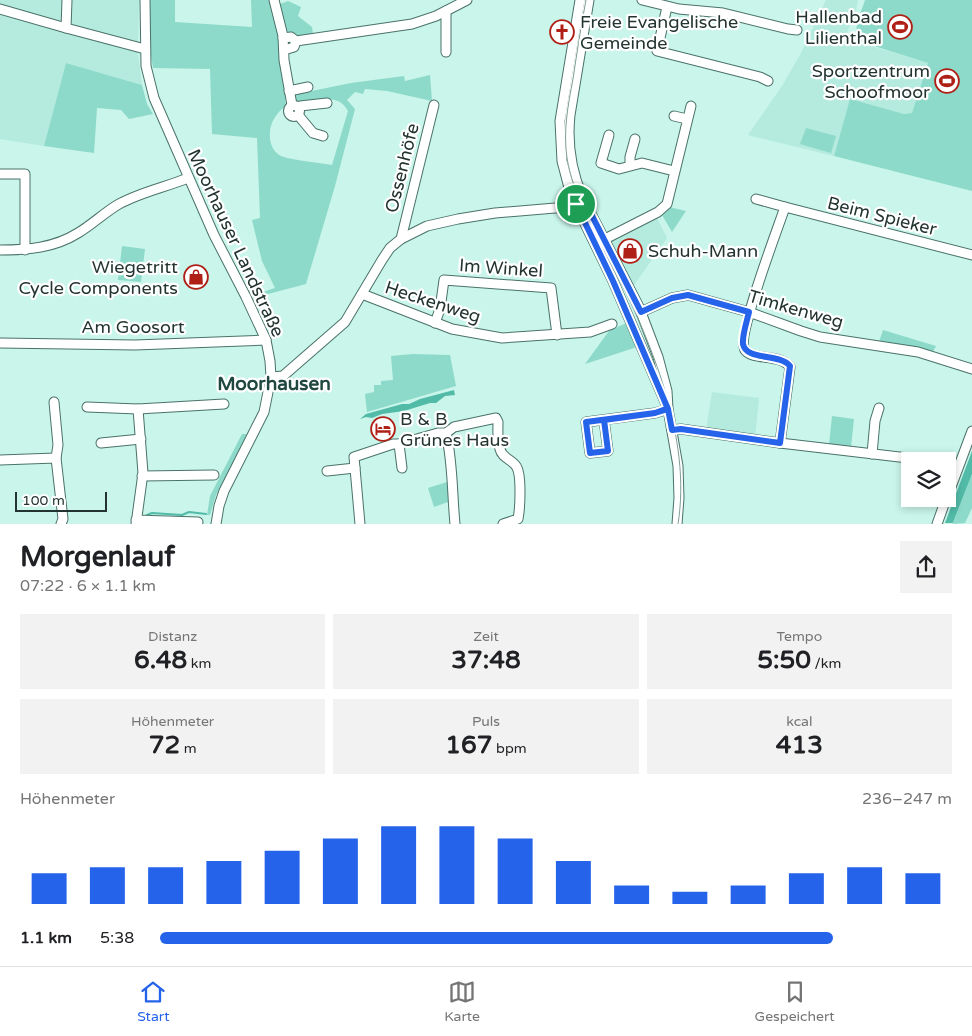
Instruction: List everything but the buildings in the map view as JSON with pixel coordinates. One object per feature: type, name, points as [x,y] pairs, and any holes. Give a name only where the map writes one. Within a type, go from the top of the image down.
[{"type":"street","points":[[66,28],[67,0]]},
{"type":"street","name":"Moorhauser Landstraße","points":[[145,0],[146,66],[154,98],[214,235],[266,340],[270,361],[271,377],[264,412],[224,491],[216,524]]},
{"type":"street","points":[[274,0],[283,38],[289,91],[296,109],[313,133],[323,136]]},
{"type":"street","points":[[283,38],[291,37],[296,41],[405,26],[427,20],[466,0]]},
{"type":"street","points":[[580,0],[559,126],[562,161],[565,177],[603,240],[641,312],[656,350],[667,391],[679,480],[677,524]]},
{"type":"street","points":[[590,0],[568,131],[572,164],[580,202],[668,409]]},
{"type":"street","points":[[642,0],[667,7],[723,12],[797,30]]},
{"type":"street","points":[[667,7],[657,51],[760,77],[768,81]]},
{"type":"street","points":[[0,8],[145,49]]},
{"type":"street","points":[[446,11],[446,52]]},
{"type":"street","points":[[284,50],[294,47],[296,41]]},
{"type":"street","points":[[289,91],[308,87]]},
{"type":"street","points":[[296,109],[300,106],[327,103]]},
{"type":"street","name":"Ossenhöfe","points":[[401,239],[434,105]]},
{"type":"street","points":[[603,240],[663,209],[667,204],[690,106]]},
{"type":"street","points":[[674,116],[687,119]]},
{"type":"street","points":[[609,135],[600,164],[619,169],[642,163],[674,171]]},
{"type":"street","points":[[630,165],[630,157],[635,139]]},
{"type":"street","points":[[0,174],[25,174],[25,250]]},
{"type":"street","points":[[0,250],[37,249],[56,244],[78,233],[119,204],[188,178]]},
{"type":"street","name":"Beim Spieker","points":[[756,199],[972,255]]},
{"type":"street","points":[[271,377],[283,376],[345,322],[390,248],[401,239],[427,226],[458,219],[496,213],[567,207],[580,202]]},
{"type":"street","points":[[780,443],[790,366],[782,360],[750,354],[745,350],[743,343],[749,312],[784,207]]},
{"type":"street","name":"Im Winkel","points":[[435,323],[440,309],[444,280],[551,288],[556,335]]},
{"type":"street","name":"Heckenweg","points":[[362,294],[452,329],[502,338],[590,332],[612,324]]},
{"type":"street","name":"Timkenweg","points":[[641,312],[672,298],[688,295],[749,312],[820,337],[918,352],[972,369]]},
{"type":"street","name":"Am Goosort","points":[[0,343],[136,345],[266,340]]},
{"type":"street","points":[[54,402],[58,445],[56,458],[63,519],[61,524]]},
{"type":"street","points":[[87,407],[138,409],[224,404]]},
{"type":"street","points":[[872,454],[875,421],[879,408]]},
{"type":"street","points":[[138,409],[142,476],[136,522],[198,522]]},
{"type":"street","points":[[604,420],[655,413],[668,409]]},
{"type":"street","points":[[360,524],[354,457],[392,444],[399,444],[438,433],[446,433],[454,427],[496,418],[500,450],[504,457],[515,465],[519,472],[518,519],[503,524]]},
{"type":"street","points":[[672,430],[681,429],[901,457]]},
{"type":"street","points":[[956,473],[972,431]]},
{"type":"street","points":[[446,433],[452,476],[451,485],[455,524]]},
{"type":"street","points":[[101,443],[141,440]]},
{"type":"street","points":[[399,444],[402,468]]},
{"type":"street","points":[[0,460],[56,458]]},
{"type":"street","points":[[327,470],[355,468]]},
{"type":"street","points":[[142,476],[214,476]]},
{"type":"street","points":[[937,524],[943,507]]},
{"type":"shaded area","points":[[0,0],[139,0],[138,54],[142,85],[66,63],[44,146],[0,139]]},
{"type":"shaded area","points":[[150,0],[175,0],[175,22],[252,27],[251,0],[272,0],[278,29],[286,106],[277,114],[273,121],[270,128],[270,139],[275,152],[281,156],[332,165],[348,111],[342,104],[336,101],[308,103],[293,100],[292,95],[351,83],[404,76],[405,81],[430,75],[432,101],[387,91],[365,89],[363,94],[355,92],[347,100],[355,109],[335,186],[306,284],[253,298],[253,295],[275,288],[262,261],[252,220],[260,218],[257,138],[212,134],[210,69],[153,68],[150,49]]},
{"type":"shaded area","points":[[826,0],[858,0],[854,24],[850,23],[845,42],[864,44],[928,63],[912,113],[904,114],[850,100],[834,156],[748,135],[782,86],[801,53]]},
{"type":"shaded area","name":"Sportzentrum Schoofmoor","points":[[865,0],[972,0],[972,191],[834,156],[850,99],[904,114],[912,113],[928,63],[858,41],[856,31]]},
{"type":"shaded area","points":[[288,1],[301,7],[298,16],[312,27],[313,34],[300,36],[286,31],[280,4]]},
{"type":"shaded area","points":[[66,63],[142,85],[147,104],[153,114],[129,119],[121,110],[97,108],[94,153],[44,146]]},
{"type":"shaded area","points":[[806,128],[836,136],[831,153],[800,144]]},
{"type":"shaded area","points":[[669,207],[686,211],[672,232],[662,215]]},
{"type":"shaded area","points":[[657,218],[667,238],[630,291],[610,241]]},
{"type":"shaded area","points":[[122,246],[145,249],[141,282],[118,280]]},
{"type":"shaded area","points":[[626,324],[637,347],[585,364],[609,331]]},
{"type":"shaded area","points":[[883,330],[936,346],[933,352],[879,342]]},
{"type":"shaded area","points":[[413,354],[450,355],[456,386],[367,412],[365,394],[374,392],[374,385],[381,385],[381,381],[393,380],[391,356]]},
{"type":"shaded area","points":[[454,390],[455,395],[445,396],[436,403],[360,419],[366,414],[402,404],[409,404],[420,399]]},
{"type":"shaded area","points":[[712,392],[759,398],[755,437],[706,430]]},
{"type":"shaded area","points":[[832,416],[854,419],[851,447],[829,445]]},
{"type":"shaded area","points":[[242,434],[248,434],[216,495],[210,515],[207,515],[210,496]]},
{"type":"shaded area","points":[[972,451],[972,474],[953,523],[945,523],[951,507],[956,507],[956,494]]},
{"type":"shaded area","points":[[972,474],[972,508],[965,523],[953,524]]},
{"type":"shaded area","points":[[447,482],[451,501],[434,507],[428,488]]},
{"type":"waterway","points":[[147,515],[152,513],[182,515],[189,512],[206,514]]},
{"type":"tram line","points":[[586,0],[567,118],[567,158],[574,186],[641,326],[665,391],[674,424],[679,458],[681,491],[678,524]]},
{"type":"place","name":"Hallenbad Lilienthal","points":[[900,27]]},
{"type":"place","name":"Freie Evangelische Gemeinde","points":[[562,32]]},
{"type":"place","name":"Sportzentrum Schoofmoor","points":[[947,81]]},
{"type":"place","name":"Schuh-Mann","points":[[630,251]]},
{"type":"place","name":"Wiegetritt Cycle Components","points":[[196,277]]},
{"type":"place","name":"B & B Grünes Haus","points":[[383,429]]},
{"type":"district","name":"Moorhausen","points":[[274,384]]},
{"type":"route","points":[[576,204],[584,200],[641,312],[672,298],[688,295],[749,312],[743,343],[745,350],[750,354],[782,360],[790,366],[791,372],[780,443],[681,429],[672,430],[668,409],[666,409],[655,413],[586,422],[590,453],[608,451],[604,420],[655,413],[668,409],[613,281],[576,204]]}]
